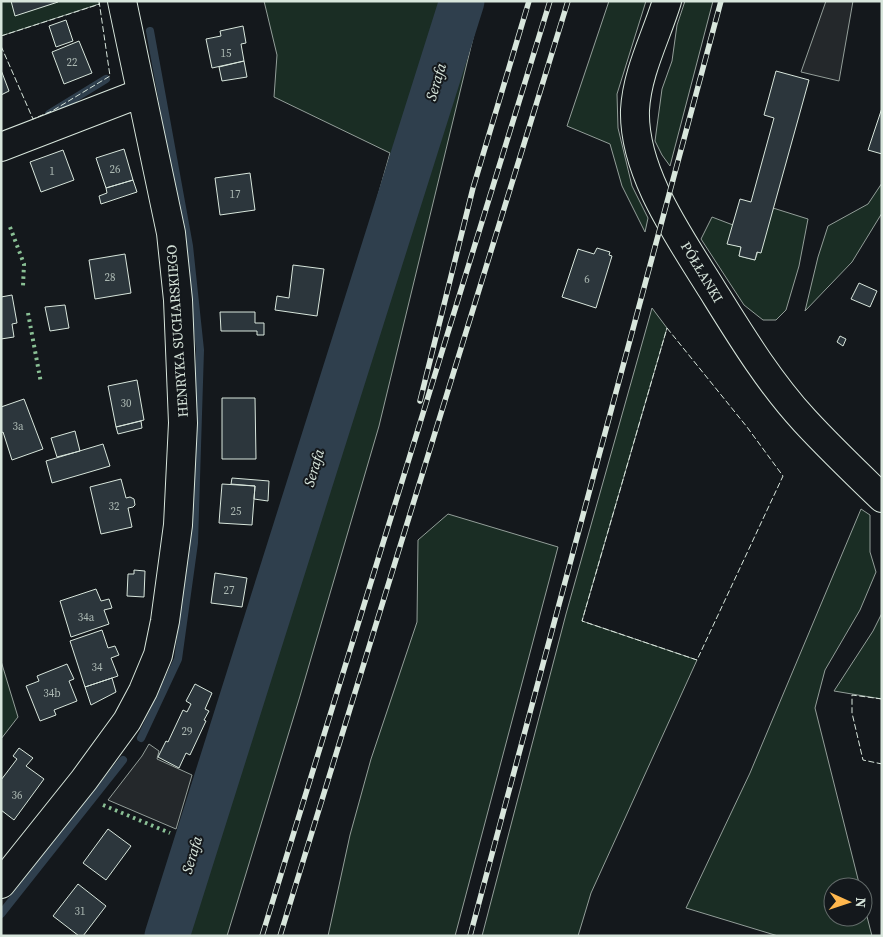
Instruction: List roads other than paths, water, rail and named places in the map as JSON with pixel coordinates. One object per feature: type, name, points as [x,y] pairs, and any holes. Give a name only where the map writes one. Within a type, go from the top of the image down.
[{"type":"street","name":"HENRYKA SUCHARSKIEGO","points":[[1,884],[84,780],[127,721],[143,691],[158,655],[165,621],[178,525],[183,423],[178,300],[170,233],[122,1]]},
{"type":"street","name":"PÓŁŁANKI","points":[[667,1],[643,67],[635,110],[642,153],[658,197],[729,316],[780,390],[805,421],[882,498]]},
{"type":"street","points":[[1,147],[141,93]]},
{"type":"waterway","name":"Serafa","points":[[167,936],[462,1]]},
{"type":"waterway","points":[[141,738],[178,659],[194,543],[200,350],[189,246],[150,31]]},
{"type":"waterway","points":[[49,114],[106,79]]},
{"type":"waterway","points":[[1,914],[123,760]]},
{"type":"railway","points":[[420,401],[473,188],[529,1]]},
{"type":"railway","points":[[262,936],[550,1]]},
{"type":"railway","points":[[280,936],[568,1]]},
{"type":"railway","points":[[470,936],[721,1]]}]
